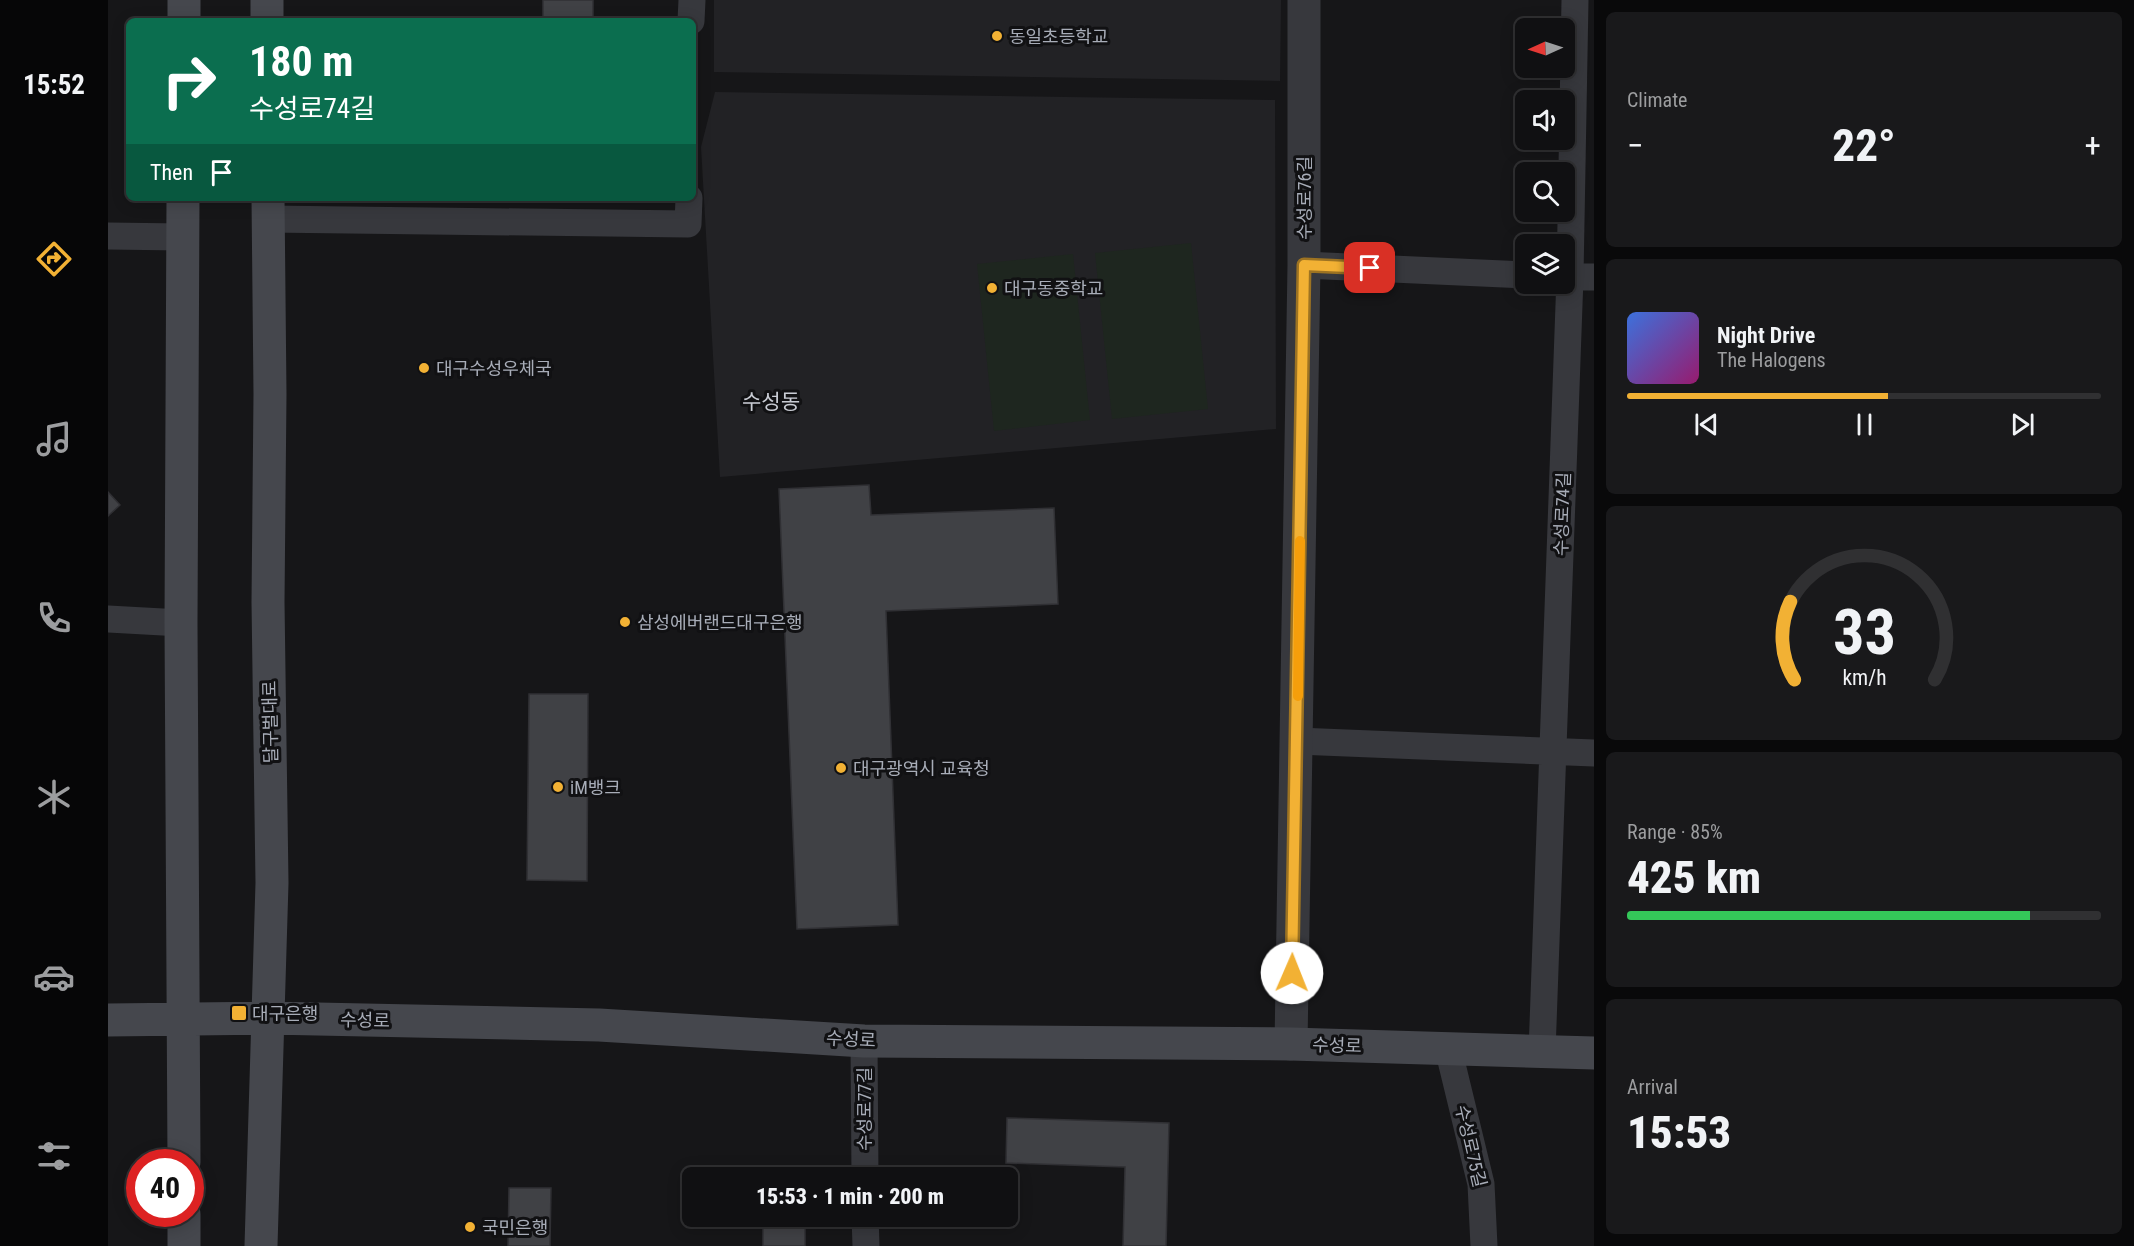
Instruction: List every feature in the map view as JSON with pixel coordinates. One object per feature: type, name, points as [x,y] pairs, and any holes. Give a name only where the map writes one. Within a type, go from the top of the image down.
[{"type":"main road","points":[[184,0],[184,18]]},
{"type":"main road","points":[[267,0],[267,18]]},
{"type":"main road","points":[[183,201],[181,623],[184,1149]]},
{"type":"main road","name":"달구벌대로","points":[[261,1246],[272,883],[268,602],[270,394],[268,208]]},
{"type":"main road","name":"수성로","points":[[108,1020],[268,1018],[599,1025],[864,1041],[1290,1044],[1594,1053]]},
{"type":"main road","points":[[184,1227],[184,1246]]},
{"type":"street","points":[[691,18],[692,0]]},
{"type":"street","name":"수성로76길","points":[[1290,1044],[1304,265],[1304,0]]},
{"type":"street","name":"수성로74길","points":[[1542,1052],[1576,277],[1575,0]]},
{"type":"street","points":[[268,208],[688,224],[689,201]]},
{"type":"street","points":[[108,236],[182,237]]},
{"type":"street","points":[[1304,265],[1515,275]]},
{"type":"street","points":[[108,619],[181,623]]},
{"type":"street","points":[[1297,741],[1594,753]]},
{"type":"street","name":"수성로77길","points":[[864,1041],[865,1167]]},
{"type":"street","name":"수성로75길","points":[[1448,1048],[1481,1184],[1484,1246]]},
{"type":"street","points":[[865,1227],[866,1246]]},
{"type":"shaded area","name":"동일초등학교","points":[[714,0],[1281,0],[1280,81],[714,72]]},
{"type":"shaded area","name":"대구동중학교","points":[[715,92],[1275,100],[1276,429],[720,477],[701,147]]},
{"type":"shaded area","points":[[1191,243],[1208,409],[1112,419],[1095,253]]},
{"type":"shaded area","points":[[1073,254],[1090,420],[994,431],[977,264]]},
{"type":"building","points":[[543,0],[593,0],[593,18],[543,18]]},
{"type":"building","name":"대구광역시 교육청","points":[[869,485],[871,515],[1054,508],[1058,604],[886,611],[898,925],[797,929],[779,489]]},
{"type":"building","points":[[108,492],[120,505],[108,516]]},
{"type":"building","name":"iM뱅크","points":[[529,694],[588,694],[587,881],[527,880]]},
{"type":"building","points":[[1007,1118],[1169,1123],[1166,1246],[1123,1246],[1125,1167],[1006,1163]]},
{"type":"building","points":[[509,1188],[551,1188],[550,1246],[508,1246]]},
{"type":"building","points":[[763,1227],[805,1227],[805,1246],[763,1246]]},
{"type":"slow traffic","points":[[1298,696],[1300,541]]},
{"type":"place","name":"동일초등학교","points":[[997,36]]},
{"type":"place","name":"대구동중학교","points":[[992,288]]},
{"type":"place","name":"대구수성우체국","points":[[424,368]]},
{"type":"place","name":"삼성에버랜드대구은행","points":[[625,622]]},
{"type":"place","name":"대구광역시 교육청","points":[[841,768]]},
{"type":"place","name":"iM뱅크","points":[[558,787]]},
{"type":"place","name":"대구은행","points":[[239,1013]]},
{"type":"place","name":"국민은행","points":[[470,1227]]},
{"type":"district","name":"수성동","points":[[771,402]]},
{"type":"route","points":[[1292,973],[1304,265],[1370,268]]}]
